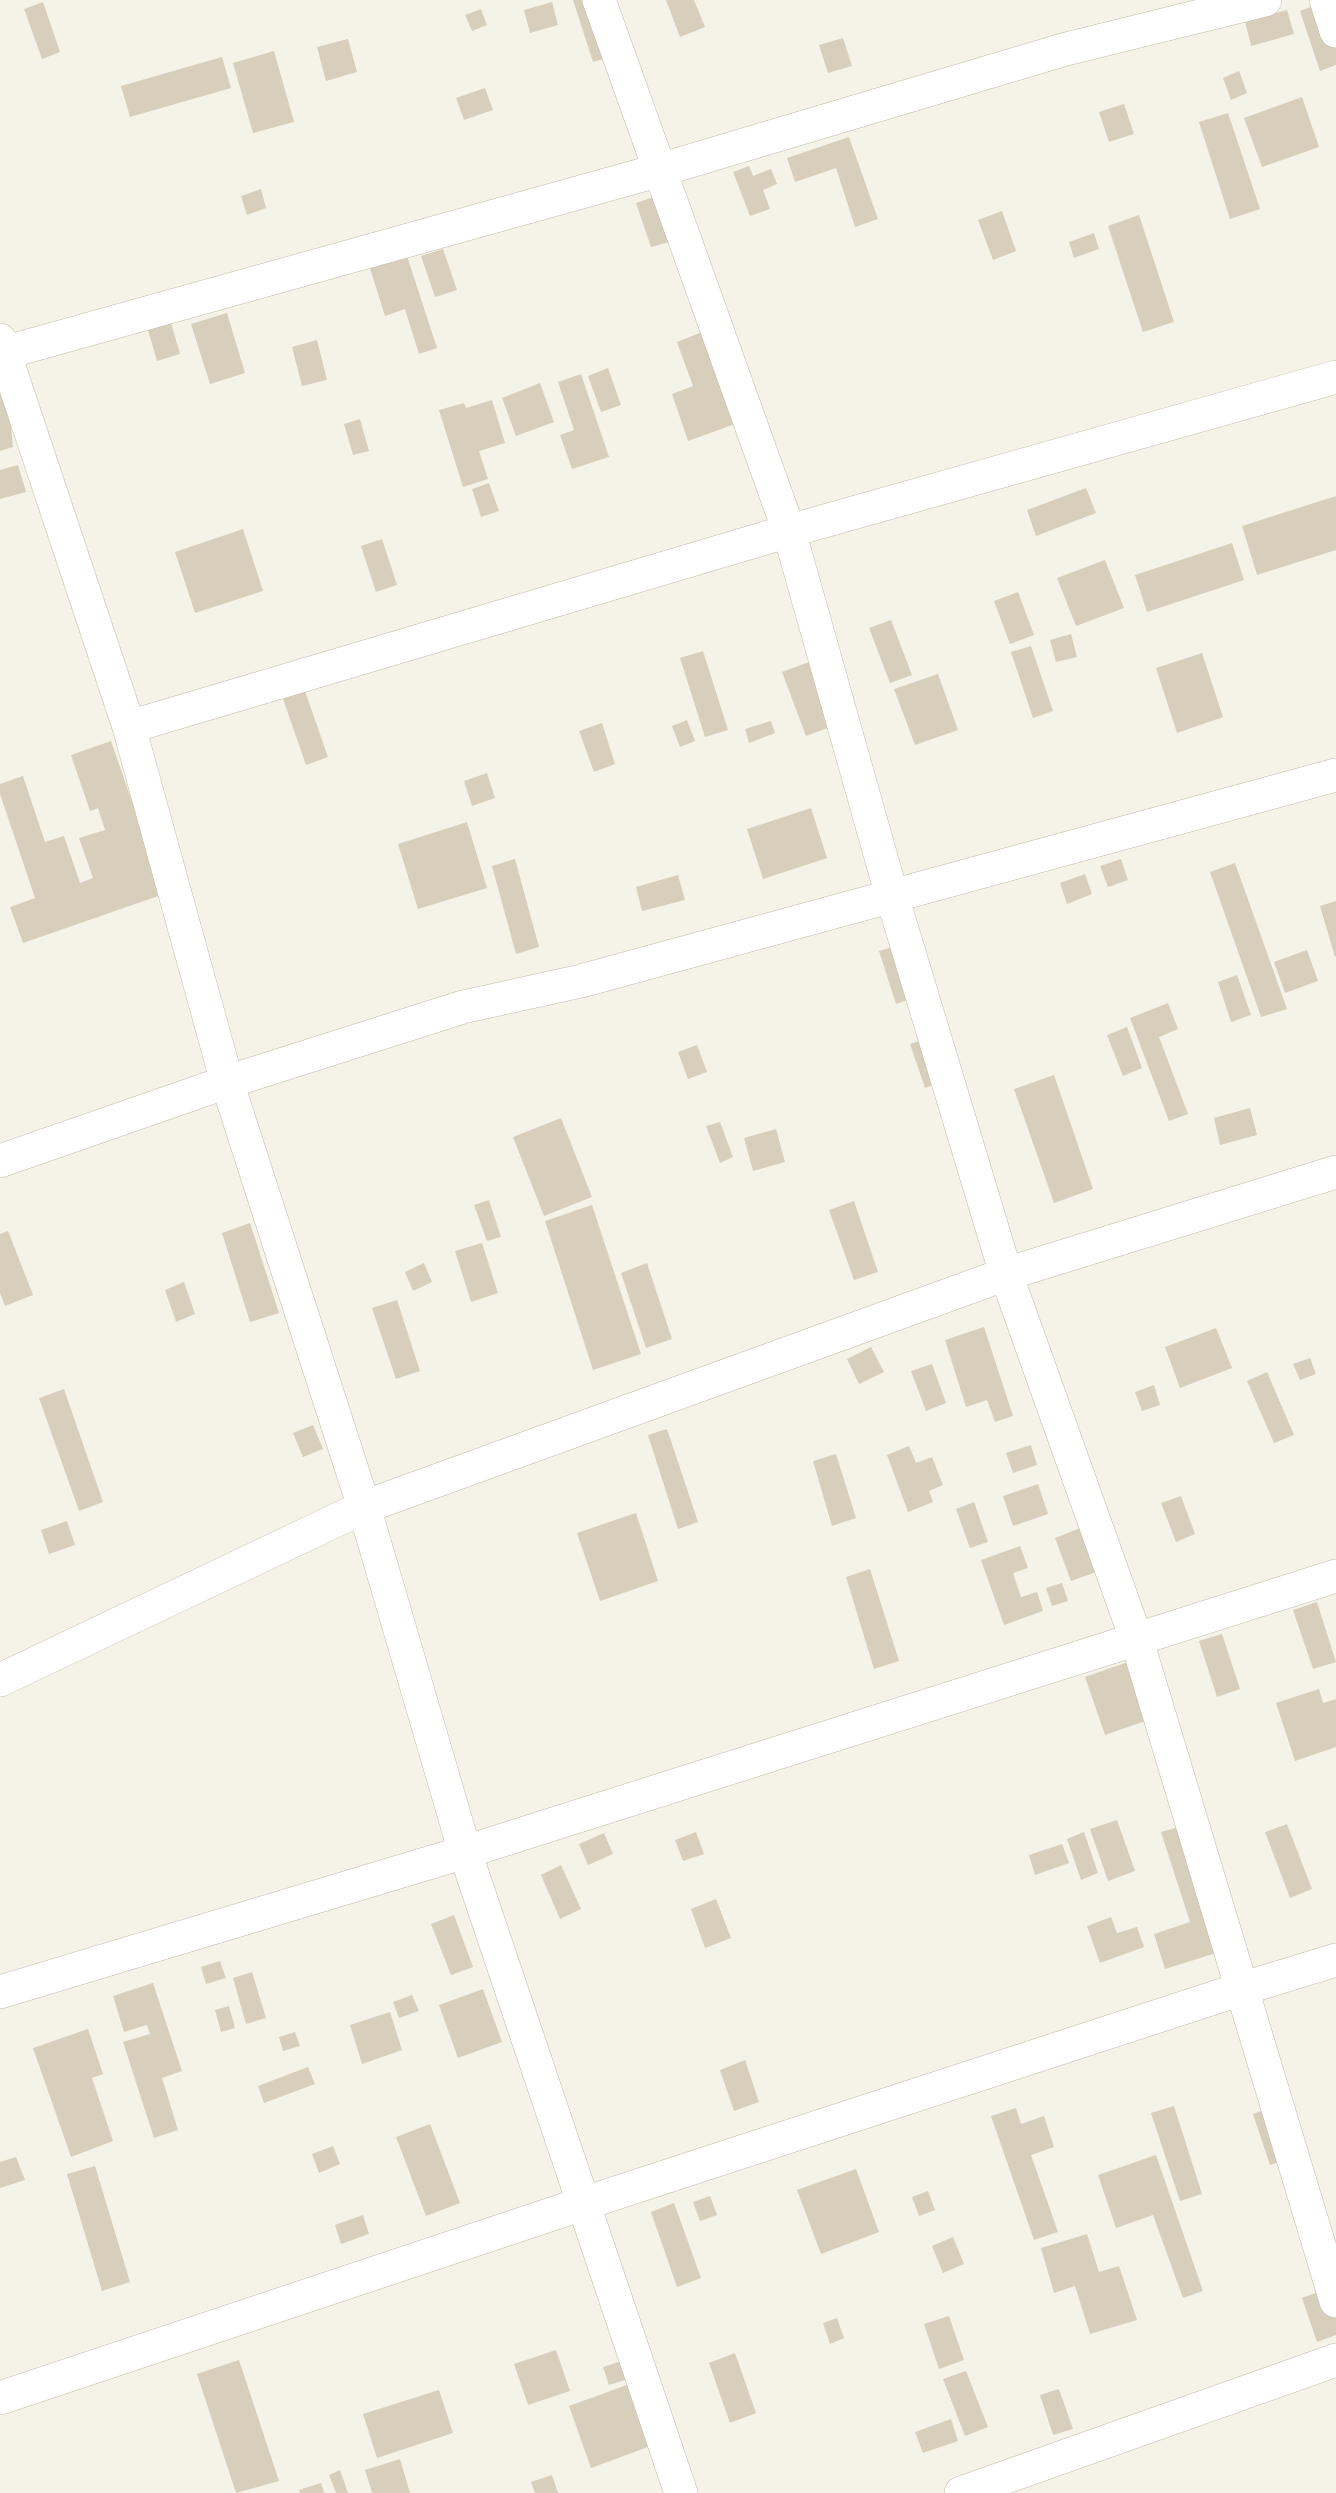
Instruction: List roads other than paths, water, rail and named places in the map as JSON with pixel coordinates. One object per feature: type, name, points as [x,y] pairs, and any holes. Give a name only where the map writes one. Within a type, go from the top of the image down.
[{"type":"street","points":[[598,0],[789,531],[892,896],[1006,1274],[1137,1641],[1336,2301]]},
{"type":"street","points":[[681,2493],[465,1852],[364,1508],[227,1082],[129,727],[1,349],[660,170],[1066,50],[1265,0]]},
{"type":"street","points":[[1326,0],[1336,31]]},
{"type":"street","points":[[129,727],[789,531],[1336,377]]},
{"type":"street","points":[[0,1161],[227,1082],[463,1007],[581,981],[1336,775]]},
{"type":"street","points":[[0,1680],[364,1508],[1006,1274],[1336,1172]]},
{"type":"street","points":[[0,1992],[465,1852],[1137,1641],[1336,1576]]},
{"type":"street","points":[[0,2398],[582,2204],[1336,1960]]},
{"type":"street","points":[[961,2493],[1336,2360]]}]
